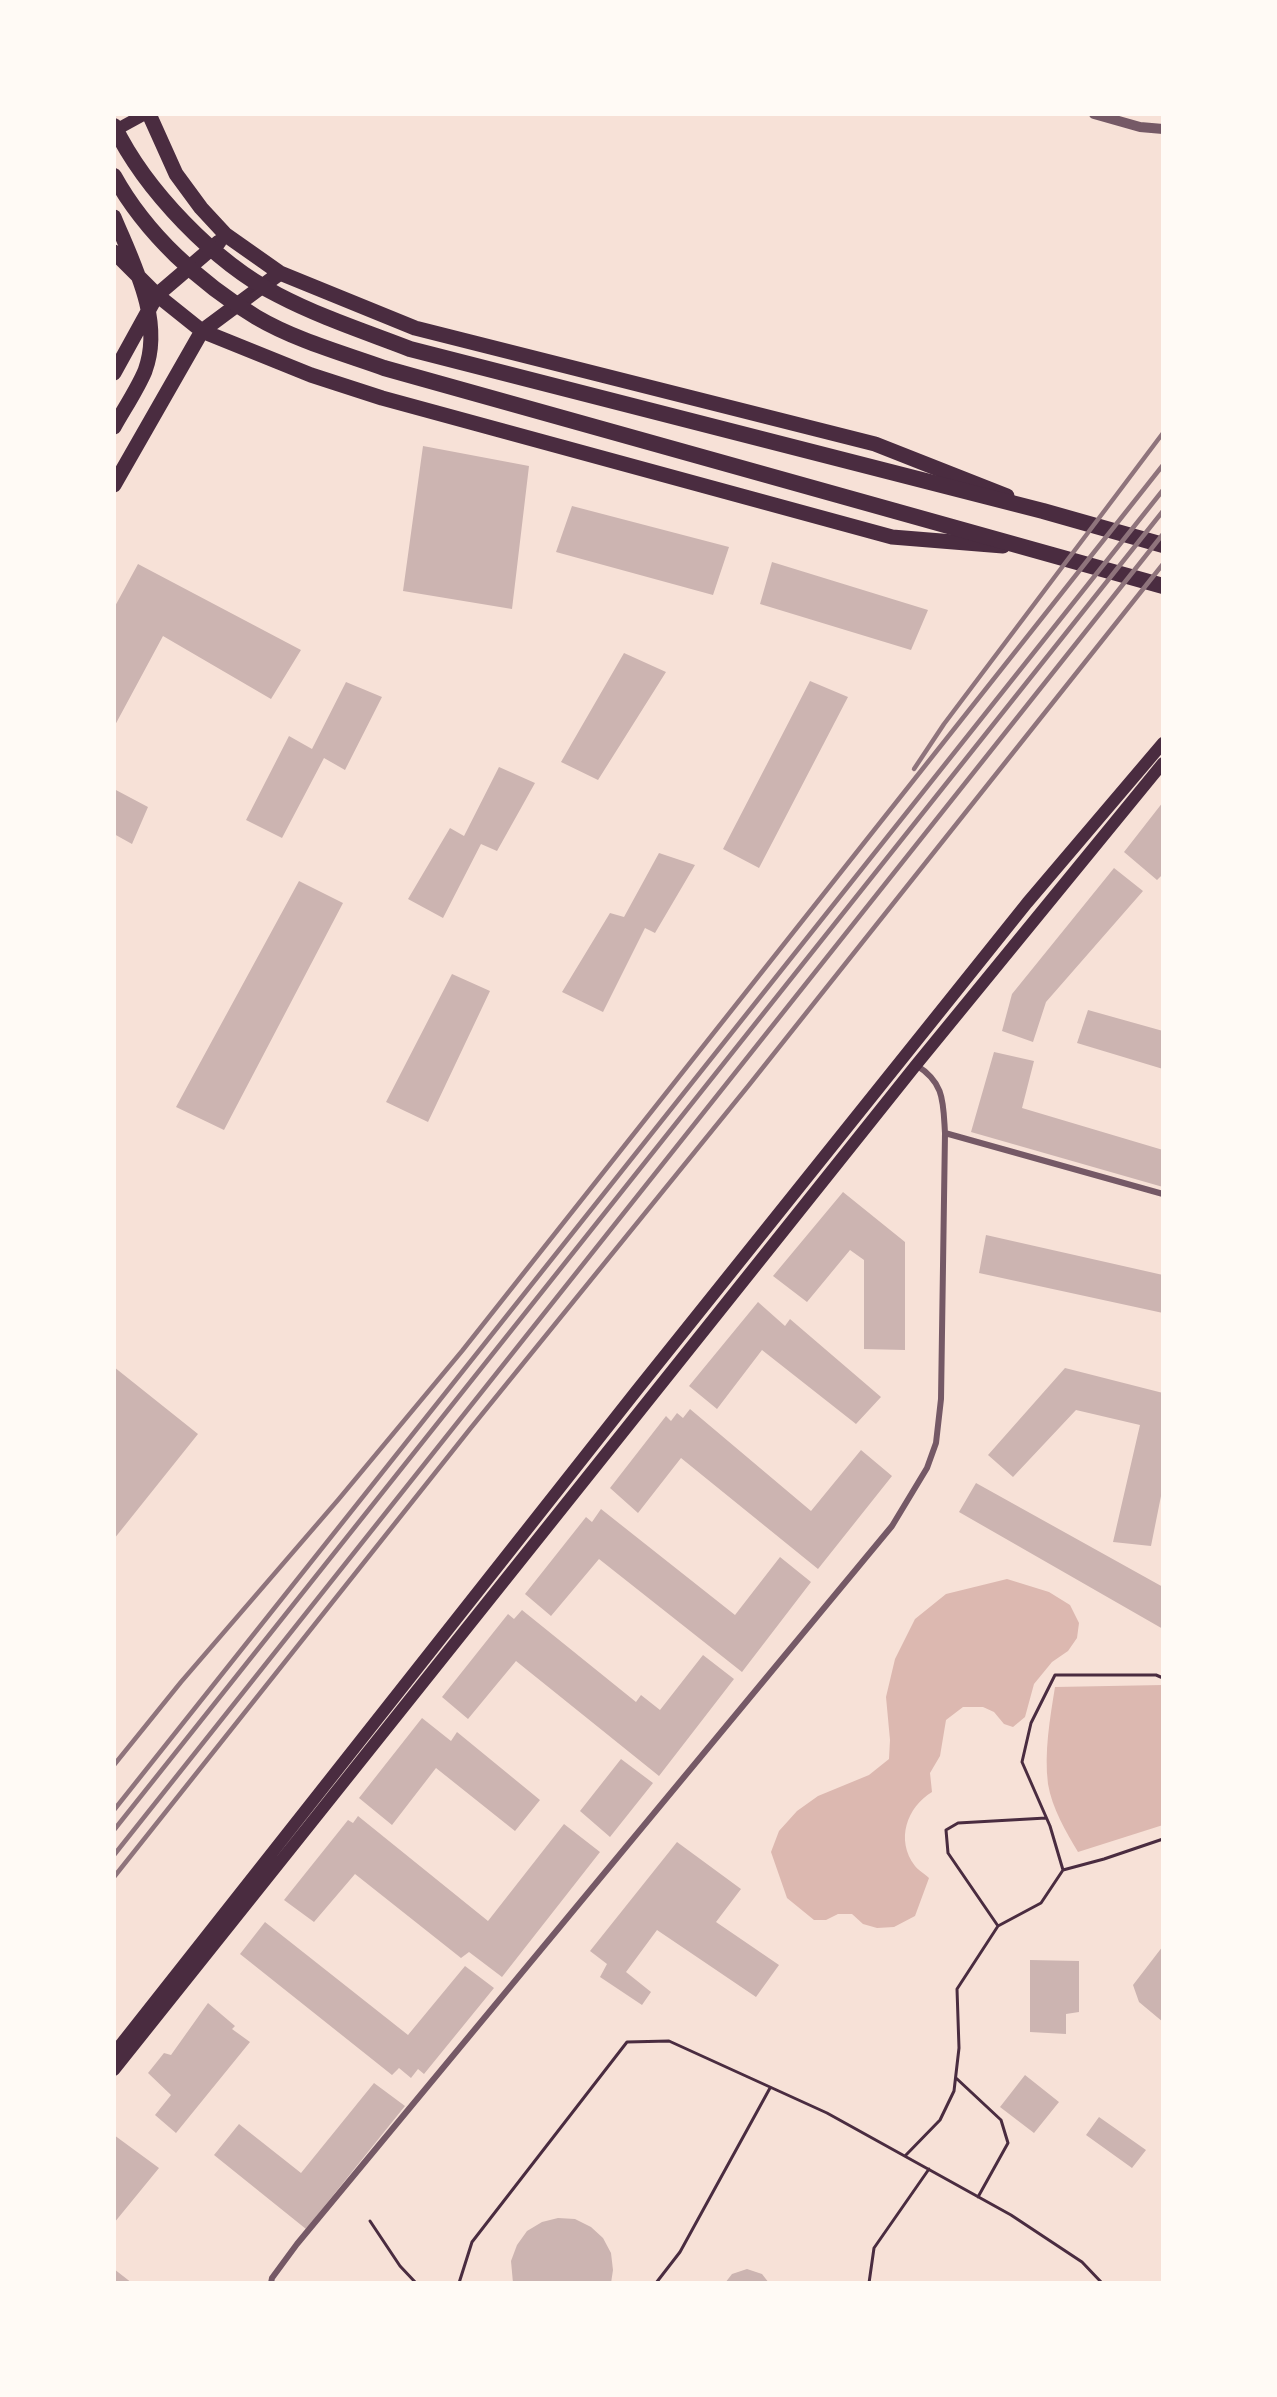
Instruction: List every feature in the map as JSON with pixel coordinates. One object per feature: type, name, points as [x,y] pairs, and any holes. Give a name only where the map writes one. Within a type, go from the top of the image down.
[{"type":"highway","points":[[114,126],[123,145],[170,209],[239,271],[277,295],[337,322],[410,349],[1043,511],[1163,545]]},
{"type":"highway","points":[[114,176],[152,230],[188,267],[257,318],[315,344],[396,371],[1163,586]]},
{"type":"main road","points":[[114,131],[147,114],[176,174],[201,208],[226,235],[280,273],[415,328],[875,444],[1043,511]]},
{"type":"main road","points":[[114,217],[143,291],[152,335],[145,369],[114,427]]},
{"type":"main road","points":[[114,373],[157,295],[226,235]]},
{"type":"main road","points":[[114,252],[157,295],[202,331],[311,375],[382,398],[892,537],[1032,548]]},
{"type":"main road","points":[[114,485],[202,331],[280,273]]},
{"type":"main road","points":[[114,2052],[637,1390],[1027,903],[1163,743]]},
{"type":"main road","points":[[114,2070],[916,1065],[1162,765]]},
{"type":"street","points":[[1094,114],[1140,127],[1163,129]]},
{"type":"street","points":[[271,2283],[272,2278],[297,2244],[892,1526],[927,1468],[936,1443],[941,1399],[945,1133],[942,1097],[932,1074],[916,1065]]},
{"type":"street","points":[[945,1133],[1163,1194]]},
{"type":"path","points":[[1063,1870],[1046,1818],[1022,1762],[1031,1723],[1054,1675],[1156,1675],[1163,1678]]},
{"type":"path","points":[[998,1926],[948,1853],[946,1830],[958,1823],[1046,1818]]},
{"type":"path","points":[[905,2156],[940,2120],[954,2091],[959,2048],[957,1989],[998,1926],[1041,1903],[1063,1870],[1163,1839]]},
{"type":"path","points":[[459,2283],[472,2242],[627,2042],[669,2041],[827,2113],[929,2169],[1011,2215],[1082,2262],[1102,2283]]},
{"type":"path","points":[[956,2078],[1001,2120],[1008,2144],[978,2197]]},
{"type":"path","points":[[656,2283],[680,2252],[771,2088]]},
{"type":"path","points":[[869,2283],[874,2248],[929,2169]]},
{"type":"path","points":[[370,2221],[400,2266],[416,2283]]},
{"type":"shaded area","points":[[1007,1579],[1049,1592],[1070,1605],[1079,1623],[1077,1638],[1068,1651],[1052,1662],[1034,1684],[1025,1717],[1013,1727],[1004,1724],[994,1712],[983,1707],[963,1707],[946,1720],[940,1756],[930,1773],[932,1792],[923,1798],[910,1815],[905,1835],[909,1856],[916,1868],[929,1878],[915,1916],[894,1927],[877,1928],[863,1924],[852,1914],[838,1914],[826,1920],[814,1920],[787,1898],[771,1852],[779,1831],[797,1811],[818,1796],[869,1775],[889,1759],[890,1740],[886,1697],[895,1659],[915,1619],[946,1594]]},
{"type":"shaded area","points":[[1163,1685],[1163,1825],[1078,1852],[1056,1811],[1048,1784],[1047,1747],[1055,1687]]},
{"type":"building","points":[[423,446],[529,466],[512,609],[403,591]]},
{"type":"building","points":[[572,506],[729,547],[713,595],[556,552]]},
{"type":"building","points":[[772,562],[928,610],[911,650],[760,604]]},
{"type":"building","points":[[138,564],[301,650],[271,699],[163,636],[114,727],[114,608]]},
{"type":"building","points":[[624,653],[666,672],[598,780],[561,762]]},
{"type":"building","points":[[810,681],[848,697],[759,868],[723,849]]},
{"type":"building","points":[[346,682],[382,697],[345,770],[324,758],[282,838],[246,820],[289,736],[312,749]]},
{"type":"building","points":[[499,767],[535,783],[497,851],[481,844],[443,918],[408,899],[450,828],[464,836]]},
{"type":"building","points":[[114,789],[148,807],[132,844],[114,834]]},
{"type":"building","points":[[1163,802],[1163,874],[1157,880],[1124,852]]},
{"type":"building","points":[[659,853],[695,865],[655,933],[645,928],[603,1012],[562,992],[610,913],[624,917]]},
{"type":"building","points":[[1114,868],[1143,891],[1046,1002],[1033,1042],[1002,1031],[1012,994]]},
{"type":"building","points":[[299,881],[343,903],[224,1130],[176,1107]]},
{"type":"building","points":[[452,974],[490,991],[428,1122],[386,1102]]},
{"type":"building","points":[[1088,1010],[1163,1031],[1163,1069],[1077,1043]]},
{"type":"building","points":[[994,1052],[1034,1061],[1022,1108],[1163,1150],[1163,1187],[971,1132]]},
{"type":"building","points":[[843,1192],[905,1242],[905,1350],[864,1349],[864,1260],[850,1250],[807,1302],[773,1276]]},
{"type":"building","points":[[986,1235],[1163,1275],[1163,1313],[979,1273]]},
{"type":"building","points":[[758,1302],[785,1326],[790,1319],[881,1397],[856,1424],[762,1350],[717,1409],[689,1386]]},
{"type":"building","points":[[114,1367],[198,1434],[114,1539]]},
{"type":"building","points":[[1065,1368],[1163,1393],[1163,1486],[1151,1546],[1113,1542],[1140,1425],[1076,1410],[1013,1477],[988,1455]]},
{"type":"building","points":[[690,1409],[811,1511],[861,1450],[892,1476],[818,1569],[681,1458],[638,1513],[610,1488],[666,1416],[671,1421],[677,1413],[683,1418]]},
{"type":"building","points":[[976,1483],[1163,1587],[1163,1629],[959,1512]]},
{"type":"building","points":[[601,1509],[735,1615],[780,1557],[811,1582],[742,1672],[599,1559],[551,1616],[525,1594],[586,1517],[592,1522]]},
{"type":"building","points":[[522,1610],[636,1702],[641,1695],[660,1710],[703,1655],[734,1679],[659,1776],[516,1661],[468,1719],[442,1697],[508,1614],[514,1619]]},
{"type":"building","points":[[422,1718],[451,1741],[457,1732],[540,1800],[515,1831],[436,1768],[392,1825],[359,1798]]},
{"type":"building","points":[[621,1759],[653,1783],[610,1837],[580,1811]]},
{"type":"building","points":[[358,1816],[488,1921],[564,1824],[600,1852],[502,1977],[469,1952],[461,1958],[355,1874],[314,1922],[284,1900],[348,1820],[353,1823]]},
{"type":"building","points":[[677,1842],[741,1889],[716,1922],[779,1965],[756,1997],[657,1930],[626,1972],[651,1992],[642,2005],[600,1977],[607,1964],[590,1951]]},
{"type":"building","points":[[265,1922],[408,2035],[465,1966],[494,1988],[424,2074],[418,2069],[411,2078],[399,2068],[392,2075],[240,1954]]},
{"type":"building","points":[[1163,1946],[1163,2022],[1139,2002],[1133,1985]]},
{"type":"building","points":[[1030,1960],[1079,1961],[1079,2012],[1066,2014],[1066,2034],[1030,2032]]},
{"type":"building","points":[[208,2003],[235,2026],[232,2029],[250,2042],[176,2133],[155,2115],[171,2095],[148,2073],[164,2053],[171,2055]]},
{"type":"building","points":[[1025,2075],[1059,2102],[1034,2133],[1000,2107]]},
{"type":"building","points":[[374,2083],[405,2106],[306,2229],[214,2155],[239,2124],[301,2173]]},
{"type":"building","points":[[1099,2117],[1146,2150],[1132,2168],[1086,2135]]},
{"type":"building","points":[[114,2135],[159,2168],[114,2223]]},
{"type":"building","points":[[558,2218],[575,2219],[591,2227],[603,2238],[611,2253],[613,2270],[611,2283],[513,2283],[511,2261],[517,2245],[527,2231],[542,2222]]},
{"type":"building","points":[[114,2269],[132,2283],[114,2283]]},
{"type":"building","points":[[747,2269],[762,2274],[769,2283],[725,2283],[732,2274]]},
{"type":"railway","points":[[914,769],[944,724],[1163,433]]},
{"type":"railway","points":[[114,1765],[181,1682],[338,1500],[462,1351],[1163,465]]},
{"type":"railway","points":[[114,1810],[1163,490]]},
{"type":"railway","points":[[114,1830],[1163,511]]},
{"type":"railway","points":[[114,1855],[1163,534]]},
{"type":"railway","points":[[114,1877],[1163,564]]}]
